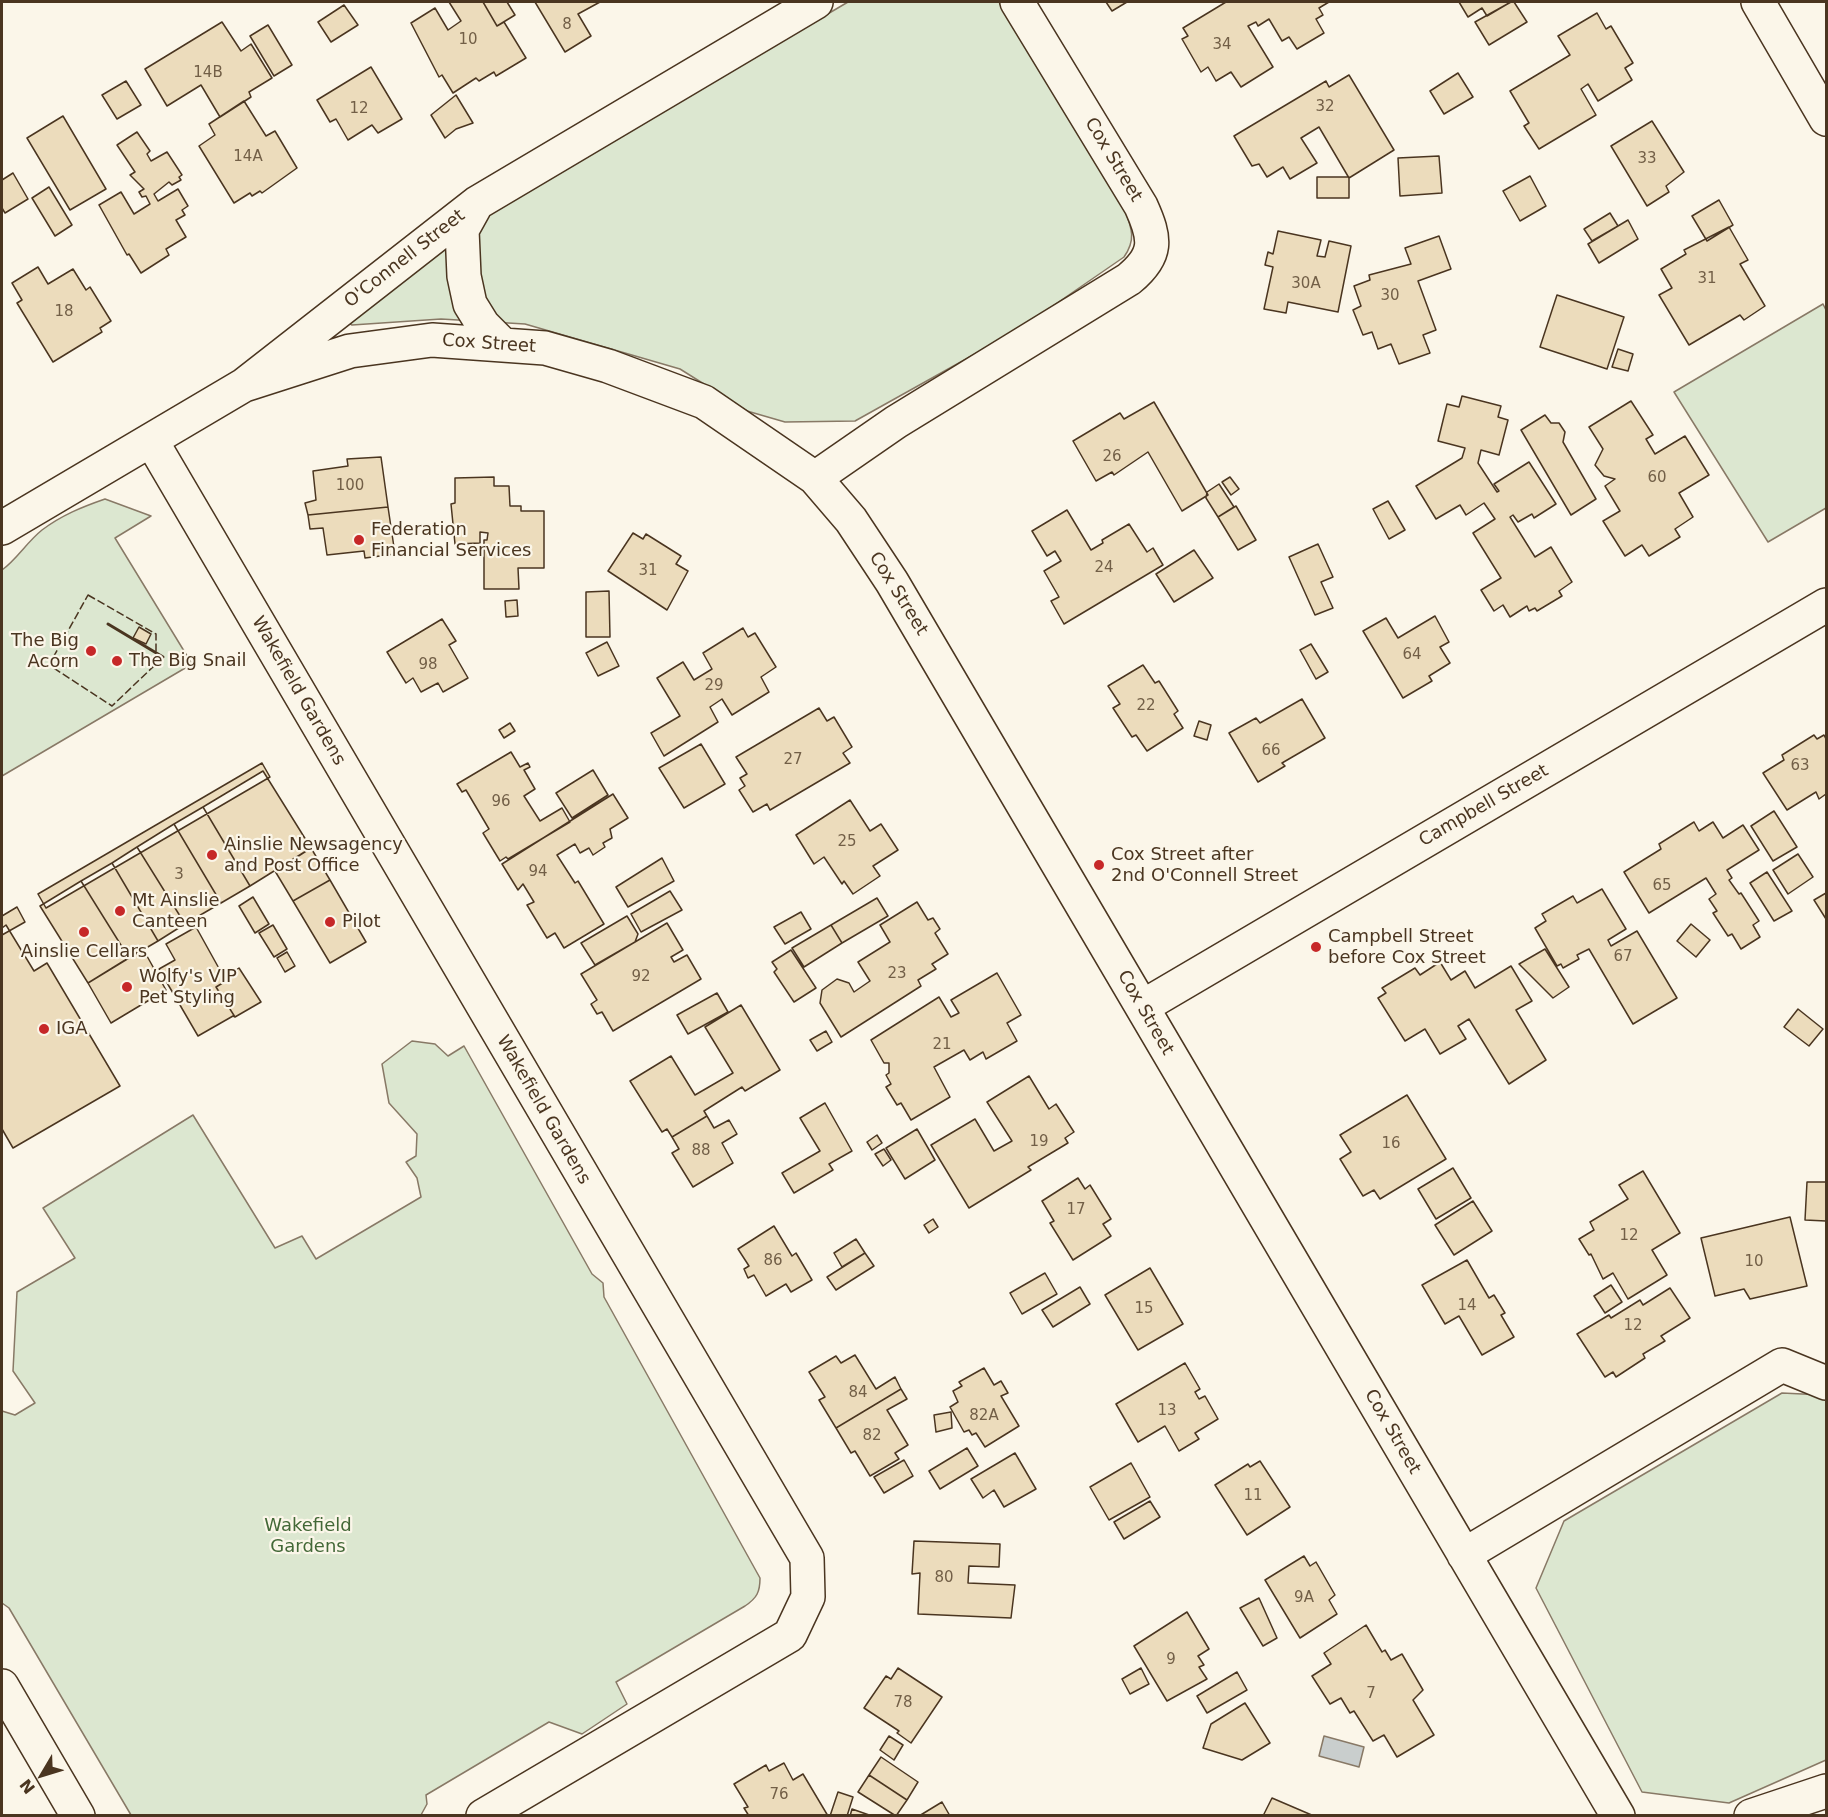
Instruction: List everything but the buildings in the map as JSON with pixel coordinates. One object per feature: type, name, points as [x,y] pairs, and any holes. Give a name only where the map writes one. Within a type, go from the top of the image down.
[{"type":"street","name":"O'Connell Street","points":[[2,528],[244,385],[477,203],[816,2]]},
{"type":"street","name":"Cox Street","points":[[815,478],[896,422],[1129,279],[1145,265],[1153,246],[1150,226],[1141,206],[1017,2]]},
{"type":"street","points":[[1758,2],[1827,119]]},
{"type":"street","points":[[477,203],[462,230],[464,276],[470,304],[483,325],[502,344]]},
{"type":"street","name":"Cox Street","points":[[244,385],[350,351],[432,340],[545,348],[704,402],[815,478],[851,520],[892,582],[1618,1815]]},
{"type":"street","name":"Wakefield Gardens","points":[[151,440],[807,1558],[808,1597],[790,1635],[500,1811]]},
{"type":"street","name":"Campbell Street","points":[[1142,1007],[1827,605]]},
{"type":"street","points":[[1464,1555],[1782,1365],[1827,1383]]},
{"type":"street","points":[[2,1686],[78,1815]]},
{"type":"street","points":[[1750,1815],[1827,1791]]},
{"type":"green space","points":[[848,2],[999,2],[1125,210],[1132,234],[1128,251],[1124,257],[1018,330],[855,421],[785,422],[747,411],[680,369],[525,324],[441,319],[352,325],[344,320],[501,206]]},
{"type":"green space","points":[[1823,304],[1826,310],[1826,508],[1768,542],[1674,392]]},
{"type":"green space","points":[[105,499],[151,516],[115,538],[192,664],[2,776],[2,570],[50,525],[72,512]]},
{"type":"green space","name":"Wakefield Gardens","points":[[412,1041],[435,1044],[448,1056],[464,1046],[592,1274],[603,1283],[604,1297],[760,1578],[758,1591],[745,1606],[616,1682],[627,1704],[582,1734],[549,1722],[426,1795],[427,1804],[421,1815],[131,1815],[9,1608],[2,1603],[2,1411],[15,1415],[35,1403],[13,1371],[17,1292],[75,1258],[43,1208],[193,1115],[275,1248],[302,1236],[316,1259],[421,1197],[417,1178],[406,1162],[416,1156],[417,1134],[389,1103],[382,1064]]},
{"type":"green space","points":[[1782,1393],[1823,1395],[1826,1401],[1826,1760],[1729,1803],[1642,1792],[1536,1588],[1564,1521]]},
{"type":"shaded area","points":[[1324,1736],[1364,1747],[1359,1767],[1319,1756]]},
{"type":"fence","points":[[88,595],[156,634],[156,664],[112,706],[49,665],[88,595]]},
{"type":"wall","points":[[108,624],[163,657]]},
{"type":"place","name":"Federation Financial Services","points":[[359,540]]},
{"type":"place","name":"The Big Acorn","points":[[91,651]]},
{"type":"place","name":"The Big Snail","points":[[117,661]]},
{"type":"place","name":"Ainslie Newsagency and Post Office","points":[[212,855]]},
{"type":"place","name":"Cox Street after 2nd O'Connell Street","points":[[1099,865]]},
{"type":"place","name":"Mt Ainslie Canteen","points":[[120,911]]},
{"type":"place","name":"Pilot","points":[[330,922]]},
{"type":"place","name":"Ainslie Cellars","points":[[84,932]]},
{"type":"place","name":"Campbell Street before Cox Street","points":[[1316,947]]},
{"type":"place","name":"Wolfy's VIP Pet Styling","points":[[127,987]]},
{"type":"place","name":"IGA","points":[[44,1029]]}]
